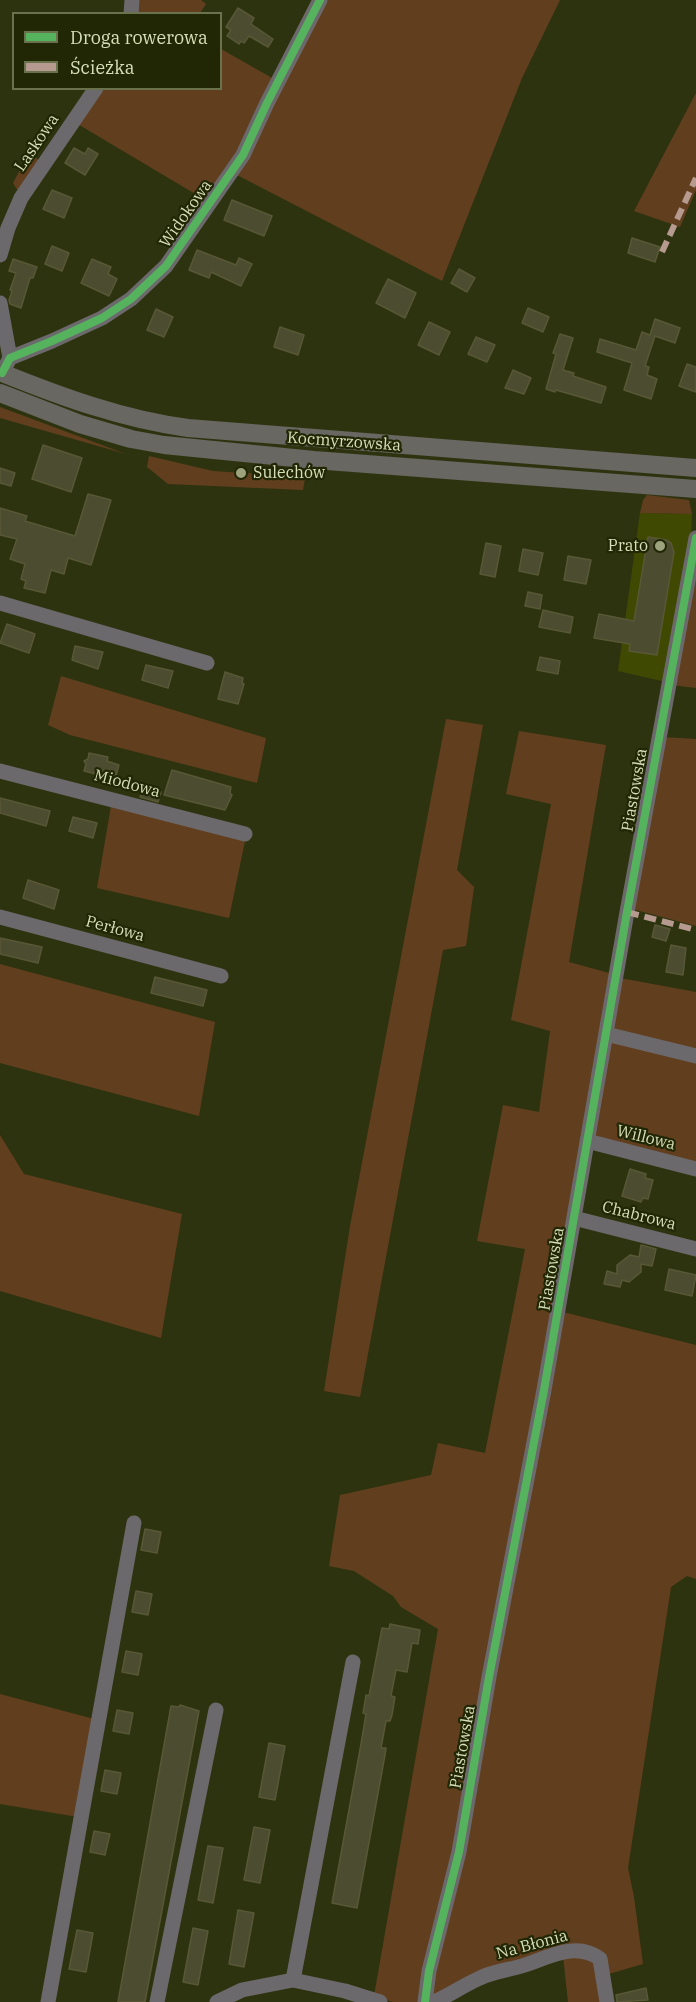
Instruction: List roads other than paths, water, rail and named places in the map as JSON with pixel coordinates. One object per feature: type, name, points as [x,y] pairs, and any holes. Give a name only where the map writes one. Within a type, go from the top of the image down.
[{"type":"main road","name":"Kocmyrzowska","points":[[4,367],[110,413],[141,421],[188,428],[696,468]]},
{"type":"main road","name":"Kocmyrzowska","points":[[0,393],[80,424],[131,439],[164,445],[314,460],[696,489]]},
{"type":"street","name":"Widokowa","points":[[4,367],[102,318],[131,299],[166,266],[243,155],[320,0]]},
{"type":"street","name":"Laskowa","points":[[0,255],[8,228],[21,198],[95,90]]},
{"type":"street","points":[[0,303],[4,367]]},
{"type":"street","name":"Piastowska","points":[[425,2002],[429,1971],[459,1852],[696,538]]},
{"type":"street","points":[[0,603],[207,663]]},
{"type":"street","name":"Miodowa","points":[[0,771],[245,834]]},
{"type":"street","name":"Perłowa","points":[[0,917],[221,976]]},
{"type":"street","points":[[606,1034],[696,1056]]},
{"type":"street","name":"Willowa","points":[[587,1142],[696,1168]]},
{"type":"street","name":"Chabrowa","points":[[574,1218],[696,1249]]},
{"type":"street","points":[[48,2002],[134,1523]]},
{"type":"street","points":[[293,1980],[353,1662]]},
{"type":"street","points":[[157,2002],[216,1710]]},
{"type":"street","name":"Na Błonia","points":[[434,2002],[481,1977],[576,1950],[593,1953],[600,1959],[607,2002]]},
{"type":"street","points":[[218,2002],[242,1990],[293,1980],[345,1991],[380,2002]]},
{"type":"place","name":"Sulechów","points":[[241,473]]},
{"type":"place","name":"Prato","points":[[660,546]]}]
